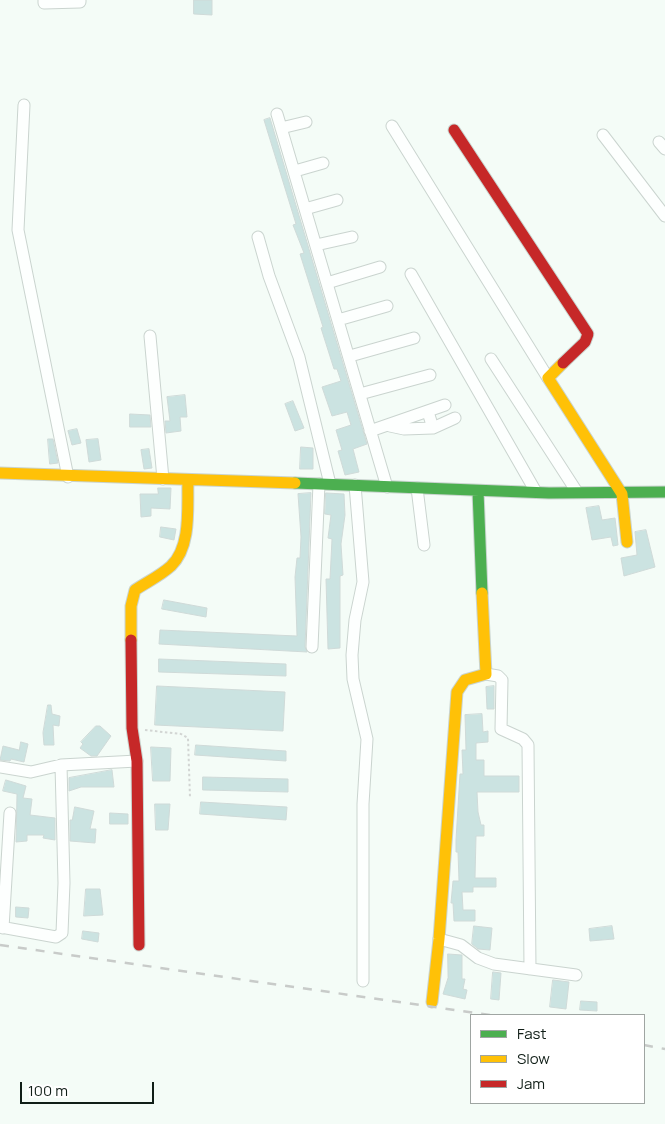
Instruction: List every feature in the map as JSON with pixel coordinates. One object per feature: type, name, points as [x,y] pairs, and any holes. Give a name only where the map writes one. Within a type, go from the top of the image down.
[{"type":"street","points":[[44,0],[44,3],[80,2],[80,0]]},
{"type":"street","points":[[24,105],[18,230],[68,477]]},
{"type":"street","points":[[277,114],[350,356],[387,487]]},
{"type":"street","points":[[281,128],[306,122]]},
{"type":"street","points":[[392,126],[622,494],[627,542]]},
{"type":"street","points":[[454,130],[588,334],[584,342],[548,378]]},
{"type":"street","points":[[603,135],[665,216]]},
{"type":"street","points":[[294,171],[323,163]]},
{"type":"street","points":[[305,209],[337,200]]},
{"type":"street","points":[[258,237],[269,276],[299,357],[324,484],[312,647]]},
{"type":"street","points":[[316,245],[352,238]]},
{"type":"street","points":[[327,282],[380,267]]},
{"type":"street","points":[[411,274],[536,492]]},
{"type":"street","points":[[338,320],[388,306]]},
{"type":"street","points":[[150,336],[163,479]]},
{"type":"street","points":[[350,356],[414,338]]},
{"type":"street","points":[[491,359],[576,492]]},
{"type":"street","points":[[360,394],[430,375]]},
{"type":"street","points":[[370,431],[390,426],[417,413],[428,412],[446,405]]},
{"type":"street","points":[[428,412],[433,428]]},
{"type":"street","points":[[390,426],[404,429],[433,428],[455,418]]},
{"type":"street","points":[[0,473],[478,491],[622,494],[665,492]]},
{"type":"street","points":[[139,946],[137,761],[132,728],[132,598],[135,590],[166,570],[178,556],[187,527],[188,480]]},
{"type":"street","points":[[355,485],[363,582],[355,620],[352,671],[366,739],[363,804],[363,981]]},
{"type":"street","points":[[417,488],[424,545]]},
{"type":"street","points":[[478,491],[486,674]]},
{"type":"street","points":[[432,1002],[439,939],[457,692],[462,681],[466,678],[486,674],[498,676],[502,680],[501,730],[523,738],[528,745],[530,969]]},
{"type":"street","points":[[0,767],[31,772],[61,765],[137,761]]},
{"type":"street","points":[[10,813],[1,927],[56,937],[62,933],[64,883],[61,765]]},
{"type":"street","points":[[439,939],[464,946],[483,961],[576,975]]},
{"type":"path","points":[[132,728],[181,734],[188,738],[190,798]]},
{"type":"building","points":[[194,0],[212,0],[212,15],[194,14]]},
{"type":"building","points":[[270,118],[367,444],[353,449],[359,472],[345,475],[338,451],[342,450],[336,430],[351,425],[347,412],[332,416],[322,387],[341,381],[337,369],[334,369],[300,254],[304,253],[293,225],[296,224],[264,120]]},
{"type":"building","points":[[185,395],[187,417],[180,417],[181,431],[166,433],[165,421],[170,421],[167,397]]},
{"type":"building","points":[[293,401],[304,428],[295,431],[285,404]]},
{"type":"building","points":[[130,414],[150,415],[151,427],[130,427]]},
{"type":"building","points":[[77,429],[81,443],[72,445],[68,431]]},
{"type":"building","points":[[48,439],[53,439],[58,463],[50,464]]},
{"type":"building","points":[[98,439],[101,460],[89,462],[86,440]]},
{"type":"building","points":[[301,447],[313,448],[313,469],[300,469]]},
{"type":"building","points":[[149,449],[152,468],[144,469],[141,450]]},
{"type":"building","points":[[158,488],[171,488],[170,509],[151,508],[151,516],[141,517],[140,494],[158,494]]},
{"type":"building","points":[[311,493],[305,647],[307,652],[159,644],[160,630],[297,636],[295,577],[297,558],[300,558],[301,537],[298,494]]},
{"type":"building","points":[[326,493],[344,494],[345,515],[341,544],[343,575],[340,576],[340,648],[328,649],[326,579],[330,579],[332,539],[328,538],[331,515],[325,514]]},
{"type":"building","points":[[599,506],[602,520],[615,518],[618,545],[613,546],[611,537],[592,540],[586,508]]},
{"type":"building","points":[[161,527],[176,529],[174,540],[160,537]]},
{"type":"building","points":[[646,530],[655,567],[624,576],[621,558],[637,555],[635,532]]},
{"type":"building","points":[[164,600],[207,608],[206,617],[162,609]]},
{"type":"building","points":[[159,659],[286,664],[286,676],[159,672]]},
{"type":"building","points":[[157,686],[285,692],[283,731],[155,725]]},
{"type":"building","points":[[494,686],[494,709],[487,709],[486,687]]},
{"type":"building","points":[[48,705],[51,705],[52,714],[60,716],[59,726],[53,725],[54,745],[44,745],[43,733]]},
{"type":"building","points":[[482,714],[483,732],[488,731],[488,742],[476,743],[476,760],[484,760],[484,776],[519,776],[519,792],[477,792],[478,812],[481,825],[484,825],[484,836],[476,836],[475,878],[496,878],[496,887],[473,887],[473,892],[462,892],[463,910],[475,910],[475,921],[454,921],[453,903],[451,903],[453,881],[459,881],[456,840],[460,774],[463,774],[462,750],[466,750],[465,715]]},
{"type":"building","points":[[96,726],[100,726],[111,736],[97,756],[91,756],[80,748],[83,744],[81,742]]},
{"type":"building","points":[[21,742],[28,744],[24,762],[11,759],[10,761],[0,760],[3,746],[19,750]]},
{"type":"building","points":[[196,745],[286,751],[286,761],[195,755]]},
{"type":"building","points":[[151,747],[171,748],[170,781],[153,781]]},
{"type":"building","points":[[112,770],[114,787],[81,787],[69,791],[69,778]]},
{"type":"building","points":[[203,777],[288,779],[288,792],[203,790]]},
{"type":"building","points":[[6,780],[26,786],[23,798],[32,799],[30,815],[55,818],[55,840],[43,838],[44,835],[27,835],[27,841],[16,842],[17,794],[3,791]]},
{"type":"building","points":[[201,802],[287,807],[286,820],[200,814]]},
{"type":"building","points":[[155,804],[170,804],[168,830],[156,830]]},
{"type":"building","points":[[75,807],[94,811],[90,829],[96,829],[95,843],[70,841],[70,820],[72,820]]},
{"type":"building","points":[[110,813],[128,814],[128,824],[110,824]]},
{"type":"building","points":[[86,889],[100,889],[103,915],[84,916]]},
{"type":"building","points":[[16,907],[29,908],[28,918],[16,917]]},
{"type":"building","points":[[474,926],[492,928],[490,950],[478,949],[472,944]]},
{"type":"building","points":[[612,926],[614,939],[590,941],[589,929]]},
{"type":"building","points":[[83,931],[99,933],[98,942],[82,939]]},
{"type":"building","points":[[448,954],[462,955],[462,979],[465,979],[463,989],[467,990],[465,999],[443,994],[448,978]]},
{"type":"building","points":[[493,972],[501,973],[499,1000],[491,999]]},
{"type":"building","points":[[553,980],[569,982],[566,1009],[550,1007]]},
{"type":"building","points":[[581,1001],[597,1002],[597,1011],[580,1010]]},
{"type":"railway","points":[[0,945],[483,1014]]},
{"type":"railway","points":[[645,1045],[665,1049]]},
{"type":"traffic: fast","points":[[295,483],[549,493],[665,492]]},
{"type":"traffic: fast","points":[[478,491],[482,593]]},
{"type":"traffic: slow","points":[[563,363],[548,378],[622,494],[627,542]]},
{"type":"traffic: slow","points":[[0,473],[295,483]]},
{"type":"traffic: slow","points":[[131,640],[131,606],[135,590],[171,566],[178,558],[182,548],[187,525],[188,480]]},
{"type":"traffic: slow","points":[[432,1002],[439,939],[457,692],[465,680],[486,674],[482,593]]},
{"type":"traffic: jam","points":[[454,130],[588,334],[585,342],[563,363]]},
{"type":"traffic: jam","points":[[131,640],[132,728],[137,761],[139,945]]}]
